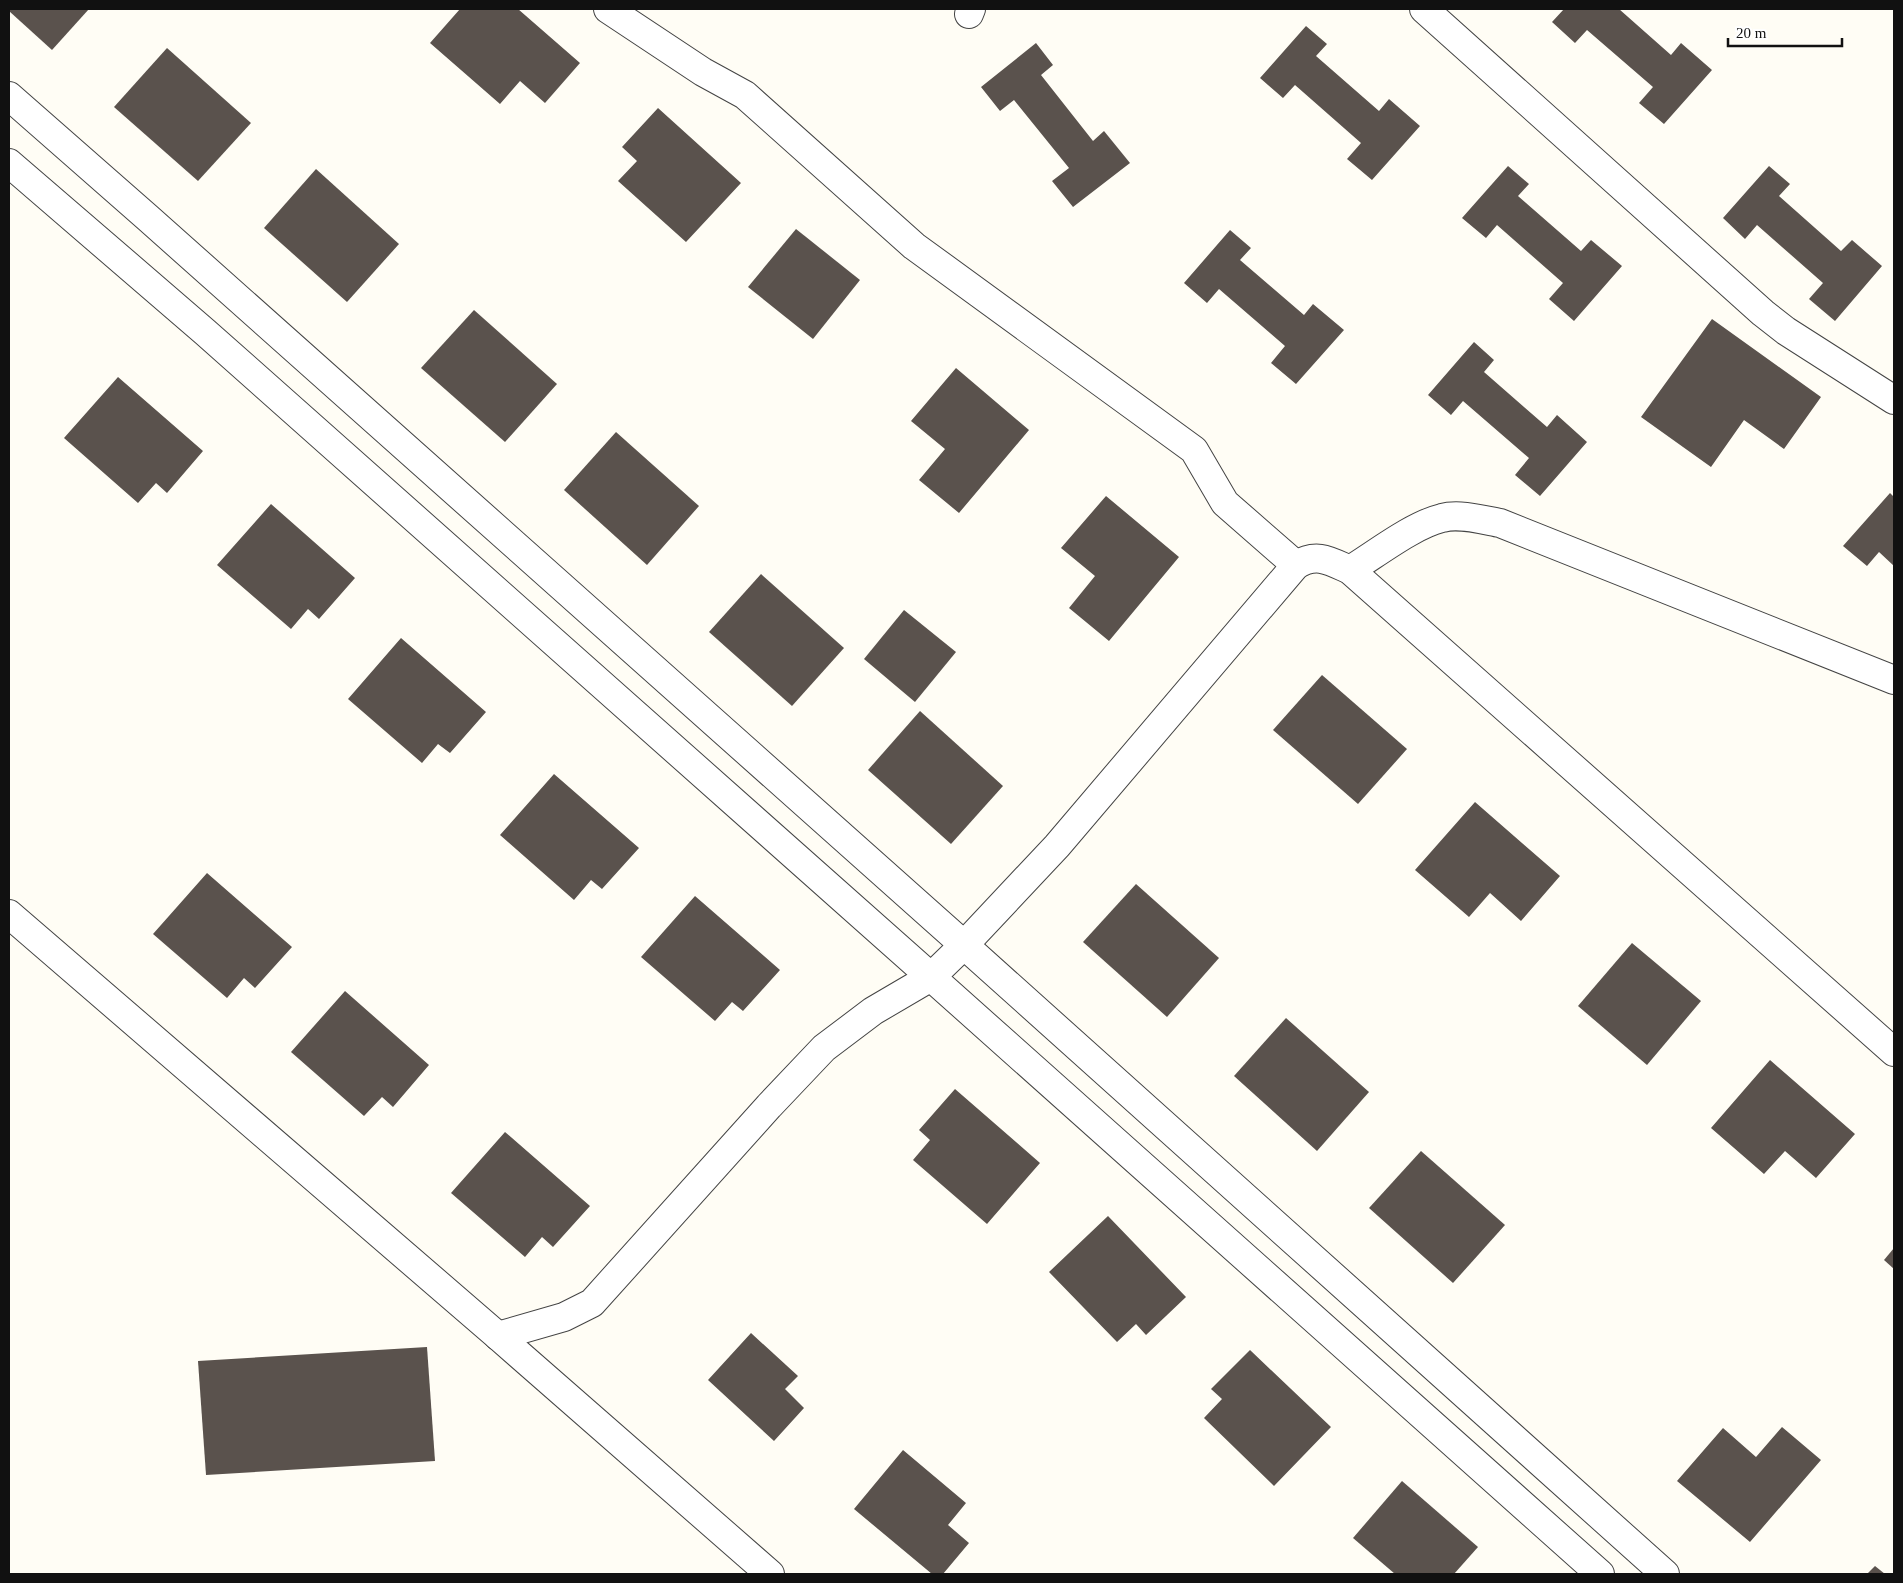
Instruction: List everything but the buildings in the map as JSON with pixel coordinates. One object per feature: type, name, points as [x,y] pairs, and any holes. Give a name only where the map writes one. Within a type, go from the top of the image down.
[{"type":"street","points":[[608,9],[704,72],[744,95],[914,246],[1194,450],[1225,503],[1296,565]]},
{"type":"street","points":[[1424,9],[1763,313],[1786,331],[1894,400]]},
{"type":"street","points":[[9,96],[964,945],[1665,1574]]},
{"type":"street","points":[[9,163],[205,332],[1600,1574]]},
{"type":"street","points":[[1350,570],[1417,529],[1443,517],[1469,518],[1500,523],[1894,680]]},
{"type":"street","points":[[498,1336],[564,1317],[592,1303],[824,1048],[874,1011],[931,977],[964,945],[1057,846],[1296,565],[1306,559],[1324,558],[1350,570],[1894,1052]]},
{"type":"street","points":[[9,914],[498,1336],[770,1574]]}]
